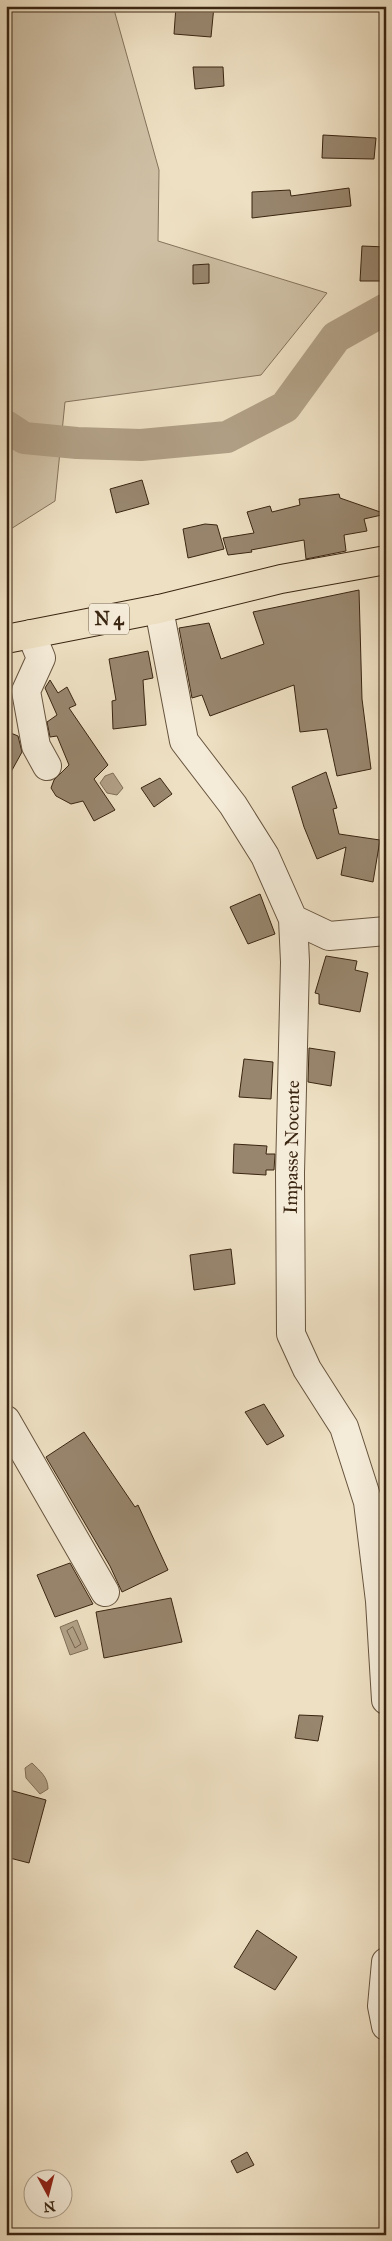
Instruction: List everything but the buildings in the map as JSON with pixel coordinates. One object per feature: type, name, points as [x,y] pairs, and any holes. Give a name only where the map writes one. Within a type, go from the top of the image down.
[{"type":"highway","name":"N 4","points":[[18,637],[159,609],[281,579],[386,560]]},
{"type":"highway","name":"N 4","points":[[210,595],[386,568]]},
{"type":"street","name":"Impasse Nocente","points":[[159,609],[184,741],[233,805],[265,856],[293,919],[295,962],[290,1173],[290,1334],[307,1369],[344,1427],[368,1502],[380,1601],[386,1700]]},
{"type":"street","points":[[18,637],[41,658],[26,691],[36,746],[47,766]]},
{"type":"street","points":[[293,919],[329,936],[386,931]]},
{"type":"street","points":[[6,1420],[25,1450],[105,1592]]},
{"type":"street","points":[[386,1962],[382,2006],[386,2026]]},
{"type":"shaded area","points":[[6,6],[113,6],[159,170],[158,241],[327,293],[261,375],[65,402],[55,501],[6,532]]},
{"type":"water","points":[[113,773],[123,788],[117,795],[107,793],[100,783],[105,776]]},
{"type":"water","points":[[77,1620],[88,1649],[70,1655],[60,1627]]},
{"type":"water","points":[[32,1763],[47,1781],[48,1789],[40,1794],[26,1778],[25,1768]]},
{"type":"waterway","points":[[6,426],[24,438],[77,443],[141,445],[227,437],[285,407],[336,337],[386,309]]}]
